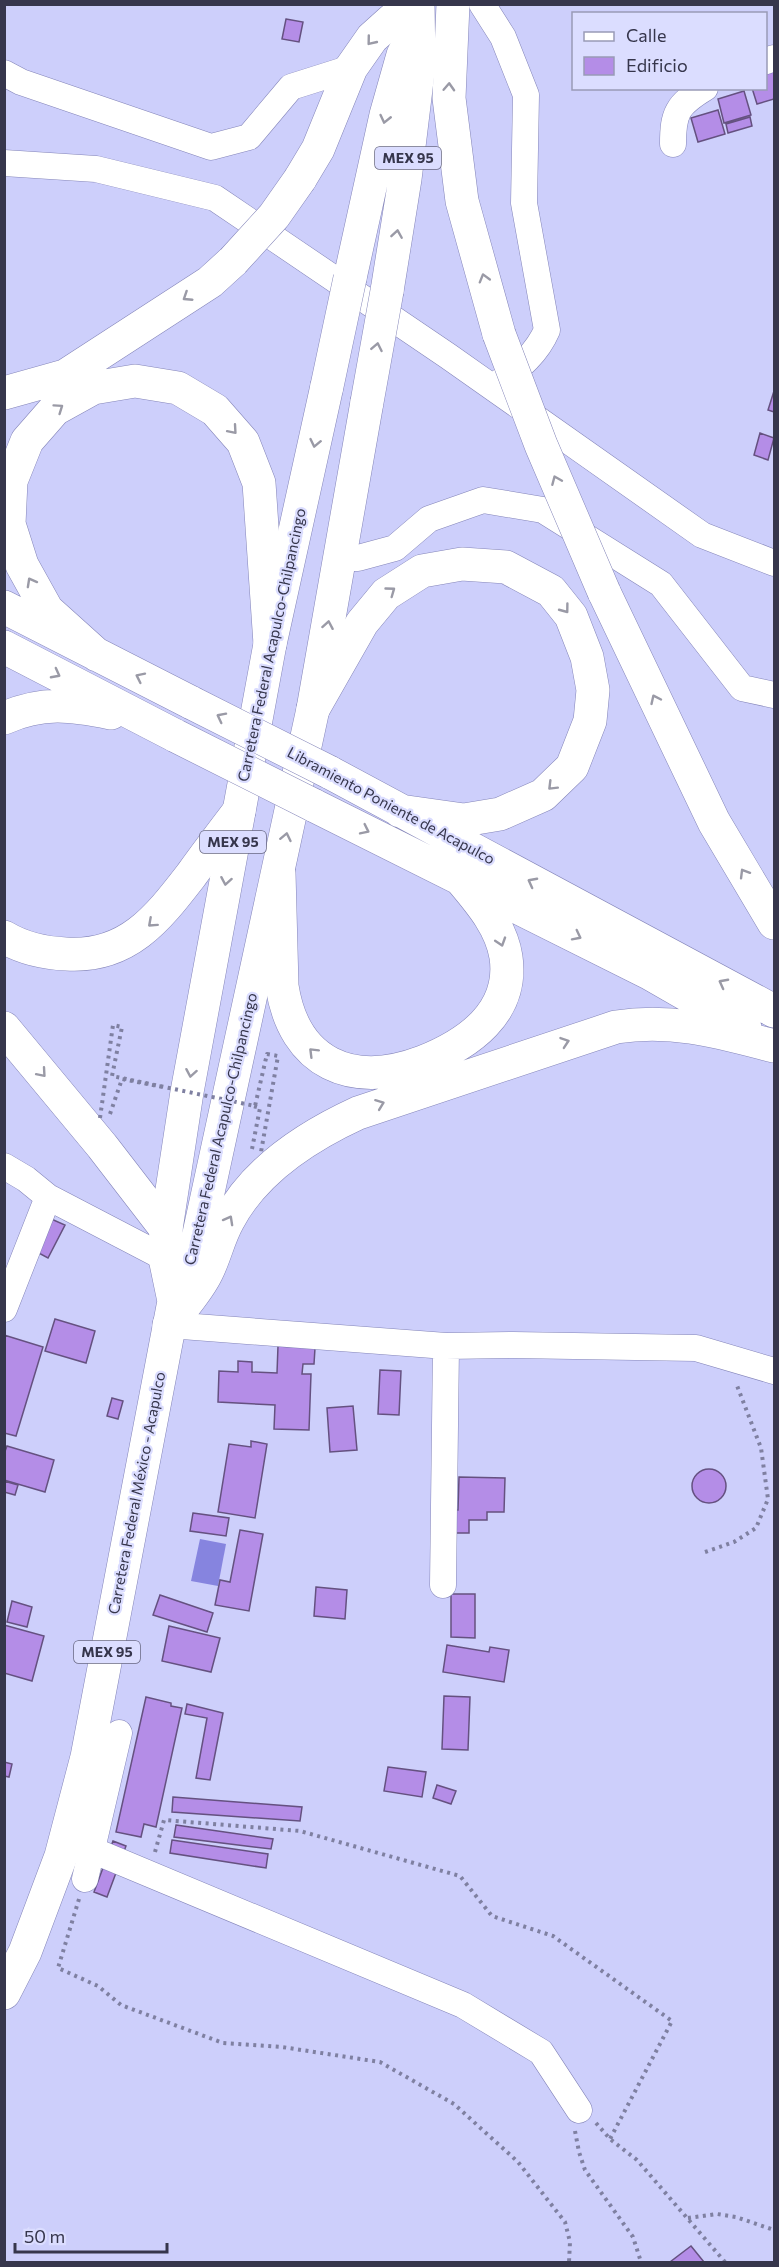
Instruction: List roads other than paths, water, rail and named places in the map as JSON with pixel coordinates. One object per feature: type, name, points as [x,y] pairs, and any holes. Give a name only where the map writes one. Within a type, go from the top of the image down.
[{"type":"main road","points":[[453,4],[448,98],[462,201],[500,334],[541,445],[604,592],[714,822],[774,923]]},
{"type":"main road","points":[[4,393],[65,376],[210,282],[233,261],[273,216],[300,179],[318,149],[351,68],[372,38],[392,20],[417,11]]},
{"type":"main road","name":"Carretera Federal Acapulco-Chilpancingo","points":[[172,1313],[166,1243],[187,1092],[270,644],[386,115],[417,11]]},
{"type":"main road","name":"Carretera Federal Acapulco-Chilpancingo","points":[[172,1313],[192,1266],[313,709],[405,179],[418,75],[417,11]]},
{"type":"main road","points":[[97,656],[47,610],[22,565],[9,524],[11,481],[27,441],[55,409],[93,388],[135,381],[178,388],[215,410],[243,442],[259,483],[270,644]]},
{"type":"main road","points":[[313,709],[362,623],[386,594],[422,571],[462,564],[506,567],[551,591],[571,616],[587,657],[594,690],[590,721],[572,767],[543,795],[500,814],[464,820],[400,811]]},
{"type":"main road","name":"Libramiento Poniente de Acapulco","points":[[4,608],[330,772],[774,1011]]},
{"type":"main road","name":"Libramiento Poniente de Acapulco","points":[[4,647],[141,719],[650,972],[774,1045]]},
{"type":"main road","points":[[4,718],[35,706],[54,705],[73,706],[141,719]]},
{"type":"main road","points":[[4,937],[32,950],[51,954],[72,955],[97,952],[121,944],[143,931],[161,915],[239,811]]},
{"type":"main road","points":[[279,873],[282,986],[290,1021],[310,1049],[321,1059],[350,1071],[372,1074],[410,1066],[454,1048],[480,1030],[498,1006],[504,990],[506,974],[503,944],[486,911],[458,876]]},
{"type":"main road","points":[[172,1313],[206,1274],[228,1220],[249,1191],[267,1172],[298,1147],[335,1123],[358,1113],[616,1027],[657,1022],[675,1024],[774,1045]]},
{"type":"main road","points":[[4,1028],[102,1146],[166,1243]]},
{"type":"main road","name":"Carretera Federal México - Acapulco","points":[[4,1993],[25,1952],[61,1856],[87,1757],[172,1313]]},
{"type":"street","points":[[483,4],[503,37],[526,95],[525,203],[547,330],[541,344],[524,363],[493,388]]},
{"type":"street","points":[[4,73],[21,82],[211,147],[249,137],[291,87],[351,68]]},
{"type":"street","points":[[673,144],[673,122],[677,111],[687,99],[702,90]]},
{"type":"street","points":[[4,163],[96,169],[215,198],[493,388],[702,535],[774,563]]},
{"type":"street","points":[[339,558],[358,558],[395,548],[429,519],[483,500],[543,510],[661,584],[742,688],[774,695]]},
{"type":"street","points":[[4,1166],[26,1179],[48,1197],[166,1243]]},
{"type":"street","points":[[4,1310],[48,1197]]},
{"type":"street","points":[[172,1313],[447,1346],[696,1348],[774,1371]]},
{"type":"street","points":[[443,1585],[447,1346]]},
{"type":"street","points":[[85,1879],[119,1733]]},
{"type":"street","points":[[92,1850],[463,2005],[541,2052],[579,2110]]}]
